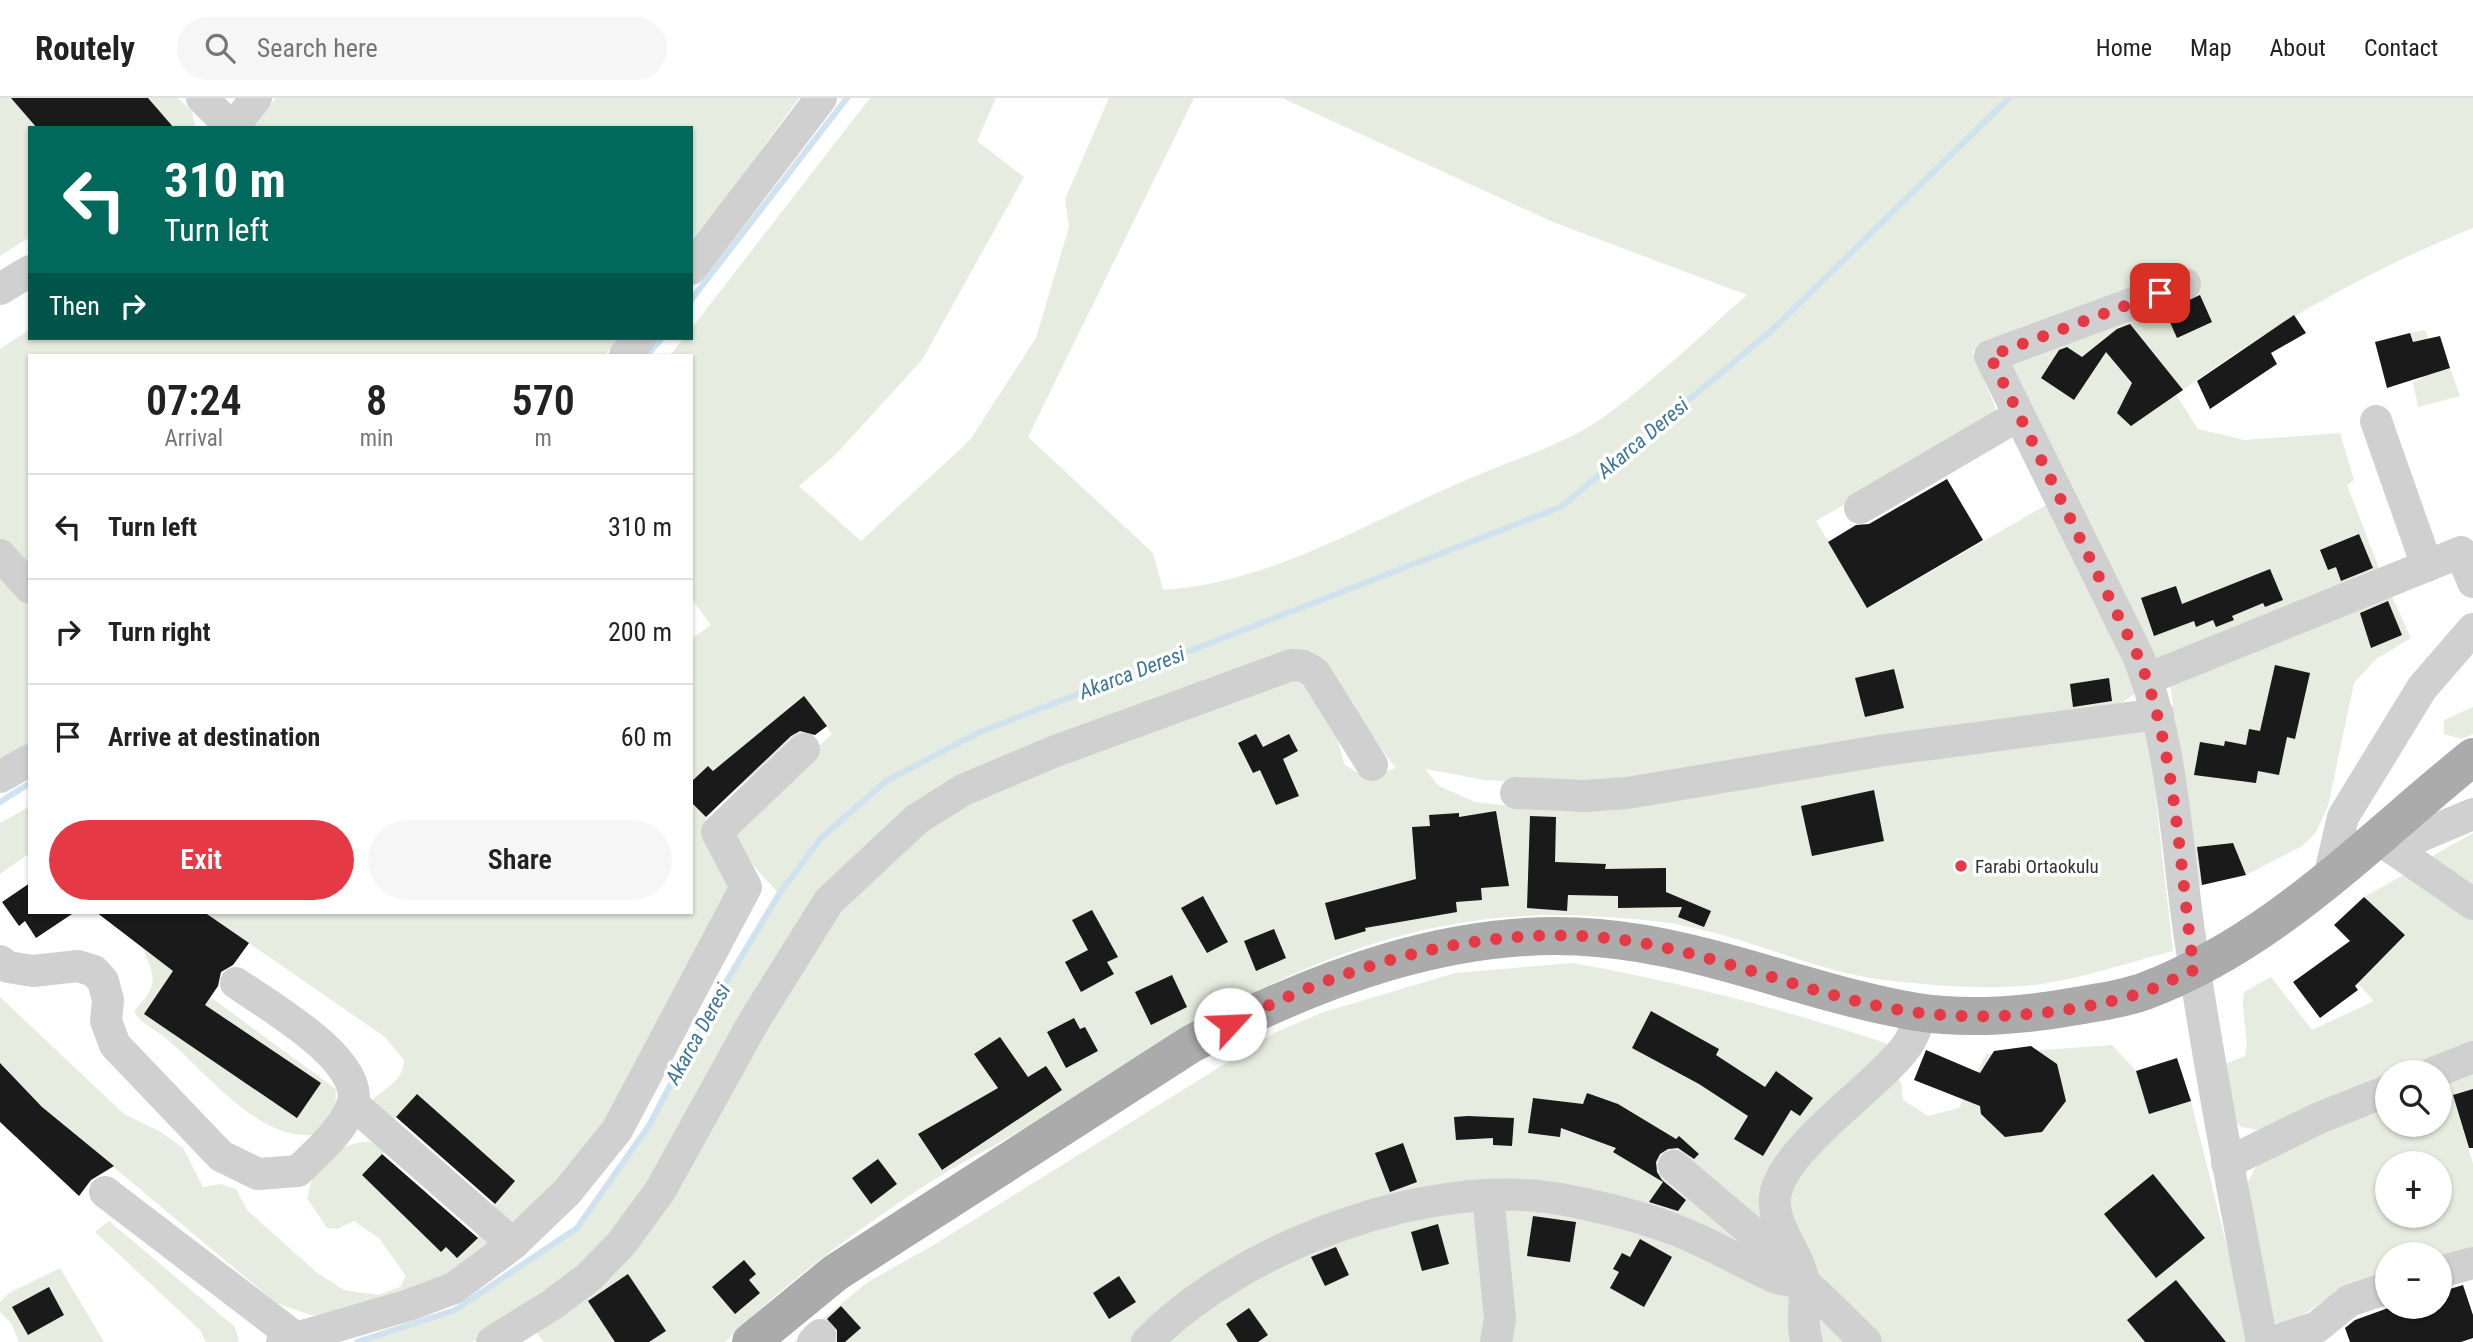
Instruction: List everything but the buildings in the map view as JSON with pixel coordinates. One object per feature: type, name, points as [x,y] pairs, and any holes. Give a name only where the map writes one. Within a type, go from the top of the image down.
[{"type":"main road","points":[[2196,978],[2328,882],[2473,757]]},
{"type":"main road","points":[[778,1342],[904,1245],[1226,1051],[1294,1012],[1381,981],[1466,959],[1542,952],[1611,954],[1717,975],[1848,1010],[1919,1018],[2041,1013],[2142,993],[2196,978],[2242,961],[2323,907],[2473,779]]},
{"type":"main road","points":[[751,1342],[835,1273],[1191,1044],[1310,988],[1400,958],[1504,938],[1595,937],[1694,954],[1919,1018]]},
{"type":"street","points":[[202,98],[230,126]]},
{"type":"street","points":[[234,126],[256,98]]},
{"type":"street","points":[[693,266],[821,98]]},
{"type":"street","points":[[0,289],[28,272]]},
{"type":"street","points":[[2185,284],[1990,356],[2147,679],[2158,715],[2196,978],[2227,1163],[2262,1342]]},
{"type":"street","points":[[626,354],[638,340]]},
{"type":"street","points":[[1860,508],[2018,415]]},
{"type":"street","points":[[2376,421],[2427,566]]},
{"type":"street","points":[[2147,679],[2461,552],[2473,582]]},
{"type":"street","points":[[0,555],[28,586]]},
{"type":"street","points":[[2328,882],[2343,817],[2422,688],[2473,629]]},
{"type":"street","points":[[492,1342],[571,1291],[621,1244],[660,1191],[754,1021],[830,901],[916,819],[963,790],[1053,751],[1291,665],[1304,666],[1315,673],[1372,765]]},
{"type":"street","points":[[1516,793],[1584,796],[1628,793],[1885,750],[2158,715]]},
{"type":"street","points":[[105,1192],[289,1340],[410,1305],[454,1288],[513,1244],[567,1192],[617,1130],[746,887],[717,832],[804,749]]},
{"type":"street","points":[[0,777],[28,761]]},
{"type":"street","points":[[2392,848],[2473,814]]},
{"type":"street","points":[[2392,848],[2473,904]]},
{"type":"street","points":[[0,961],[8,967],[33,971],[78,966],[94,971],[103,981],[108,1000],[106,1021],[115,1045],[221,1156],[258,1174],[298,1171],[332,1138],[353,1104],[353,1085],[330,1051],[236,983]]},
{"type":"street","points":[[1807,1342],[1802,1303],[1804,1284],[1774,1201],[1777,1185],[1829,1121],[1889,1067],[1906,1046],[1919,1018]]},
{"type":"street","points":[[2452,1065],[2473,1057]]},
{"type":"street","points":[[2227,1163],[2319,1118],[2375,1096]]},
{"type":"street","points":[[353,1104],[513,1244]]},
{"type":"street","points":[[1674,1166],[1784,1259],[1804,1284],[1866,1342]]},
{"type":"street","points":[[1147,1342],[1193,1301],[1242,1268],[1297,1242],[1345,1224],[1410,1208],[1488,1196],[1563,1200],[1619,1213],[1676,1230],[1776,1278],[1804,1284]]},
{"type":"street","points":[[1488,1196],[1500,1319],[1496,1342]]},
{"type":"street","points":[[2452,1269],[2473,1263]]},
{"type":"street","points":[[2273,1342],[2323,1335],[2349,1301],[2375,1292]]},
{"type":"shaded area","points":[[0,98],[178,98],[192,111],[195,126],[28,126],[28,238],[0,256]]},
{"type":"shaded area","points":[[276,98],[799,98],[693,242],[693,126],[255,126]]},
{"type":"shaded area","points":[[870,98],[996,98],[977,141],[1024,177],[922,360],[835,455],[799,486],[861,541],[970,440],[1036,338],[1069,227],[1065,199],[1109,98],[1194,98],[1028,437],[1153,553],[1163,590],[1203,585],[1242,576],[1318,548],[1429,496],[1569,438],[1601,419],[1639,390],[1747,295],[1553,222],[1282,98],[2473,98],[2473,228],[2394,263],[2319,302],[2247,346],[2176,395],[2198,429],[2244,440],[2340,433],[2354,480],[2347,485],[2382,576],[2157,666],[2124,593],[2008,363],[2196,289],[2186,271],[1972,351],[1998,414],[1816,521],[1868,608],[2046,505],[2132,678],[2136,693],[2123,702],[2082,714],[1987,725],[1582,786],[1485,780],[1425,769],[1439,786],[1475,802],[1528,808],[1642,805],[1851,770],[2148,729],[2173,951],[2042,984],[1977,987],[1860,976],[1706,931],[1653,921],[1553,915],[1488,919],[1426,930],[1367,946],[1309,968],[1251,994],[1135,1058],[1022,1130],[932,1181],[878,1217],[798,1277],[725,1342],[544,1342],[531,1325],[588,1288],[626,1249],[677,1178],[756,1027],[798,956],[836,904],[920,824],[969,793],[1281,674],[1302,675],[1315,686],[1331,719],[1345,765],[1366,778],[1396,768],[1354,714],[1312,651],[1258,667],[963,784],[913,814],[827,898],[746,1021],[660,1180],[624,1230],[584,1271],[516,1317],[472,1342],[357,1342],[455,1310],[577,1228],[650,1124],[708,1012],[779,894],[737,847],[737,820],[832,734],[826,726],[769,771],[758,772],[733,791],[708,766],[693,780],[693,638],[711,625],[693,601],[693,354],[671,354],[682,340],[693,340],[693,326]]},
{"type":"shaded area","points":[[28,330],[28,340],[617,340],[606,354],[28,354],[28,582],[0,548],[0,349]]},
{"type":"shaded area","points":[[2425,330],[2436,359],[2450,368],[2460,396],[2418,407],[2413,382],[2422,379],[2410,333]]},
{"type":"shaded area","points":[[0,570],[28,602],[28,751],[0,768]]},
{"type":"shaded area","points":[[2389,590],[2411,638],[2376,659],[2354,683],[2328,806],[2315,834],[2302,846],[2246,875],[2198,886],[2185,815],[2170,680]]},
{"type":"shaded area","points":[[2473,707],[2473,734],[2461,739],[2444,734],[2444,720]]},
{"type":"shaded area","points":[[693,804],[706,817],[702,833],[729,878],[731,897],[587,1152],[525,1214],[510,1224],[489,1210],[514,1182],[417,1094],[391,1123],[370,1103],[396,1079],[403,1068],[404,1060],[385,1037],[207,914],[693,914]]},
{"type":"shaded area","points":[[28,807],[28,854],[0,874],[0,823]]},
{"type":"shaded area","points":[[2473,833],[2473,892],[2429,858]]},
{"type":"shaded area","points":[[2405,874],[2473,914],[2473,1046],[2440,1060],[2375,1060],[2375,1087],[2260,1130],[2241,1127],[2232,1119],[2225,1064],[2245,1056],[2244,992],[2271,977],[2312,1030],[2374,1001],[2352,977],[2374,966],[2405,935],[2364,897]]},
{"type":"shaded area","points":[[142,947],[336,1089],[335,1112],[319,1134],[297,1135],[254,1117],[162,1035],[140,1019],[134,1011],[148,994],[153,981]]},
{"type":"shaded area","points":[[1572,963],[1731,997],[1886,1043],[1901,1084],[1903,1100],[1928,1116],[1959,1108],[1986,1054],[2112,1045],[2136,1071],[2191,1101],[2236,1283],[2247,1342],[794,1342],[868,1282],[937,1243],[1276,1032],[1324,1012],[1455,973]]},
{"type":"shaded area","points":[[0,997],[124,1114],[161,1132],[183,1148],[203,1187],[220,1184],[236,1189],[247,1210],[316,1272],[344,1290],[378,1295],[400,1287],[406,1276],[379,1238],[354,1221],[337,1229],[327,1228],[307,1198],[315,1171],[322,1162],[349,1145],[370,1142],[391,1145],[362,1175],[441,1251],[446,1247],[457,1258],[481,1234],[501,1240],[449,1281],[339,1319],[311,1315],[276,1303],[42,1107],[0,1063]]},
{"type":"shaded area","points":[[2473,1070],[2473,1089],[2453,1095],[2473,1164],[2473,1253],[2452,1259],[2452,1242],[2375,1242],[2375,1278],[2335,1293],[2299,1317],[2267,1323],[2247,1200],[2248,1182],[2257,1165],[2375,1108],[2375,1137],[2452,1137],[2452,1078]]},
{"type":"shaded area","points":[[109,1221],[235,1327],[239,1342],[206,1342],[200,1330],[95,1232]]},
{"type":"shaded area","points":[[60,1268],[104,1342],[19,1342],[11,1323],[0,1312],[0,1302],[9,1293]]},
{"type":"waterway","points":[[693,297],[847,98]]},
{"type":"waterway","name":"Akarca Deresi","points":[[357,1342],[455,1310],[577,1228],[650,1124],[708,1012],[779,894],[821,838],[886,781],[980,732],[1561,507],[1772,330],[2009,98]]},
{"type":"waterway","points":[[648,354],[660,340]]},
{"type":"waterway","points":[[0,802],[28,784]]},
{"type":"place","name":"Farabi Ortaokulu","points":[[1961,866]]},
{"type":"route","points":[[1230,1024],[1310,988],[1400,958],[1504,938],[1595,937],[1634,942],[1694,954],[1836,994],[1921,1013],[2041,1013],[2142,993],[2194,970],[2164,743],[2154,695],[2138,656],[1990,356],[2160,293]]}]
